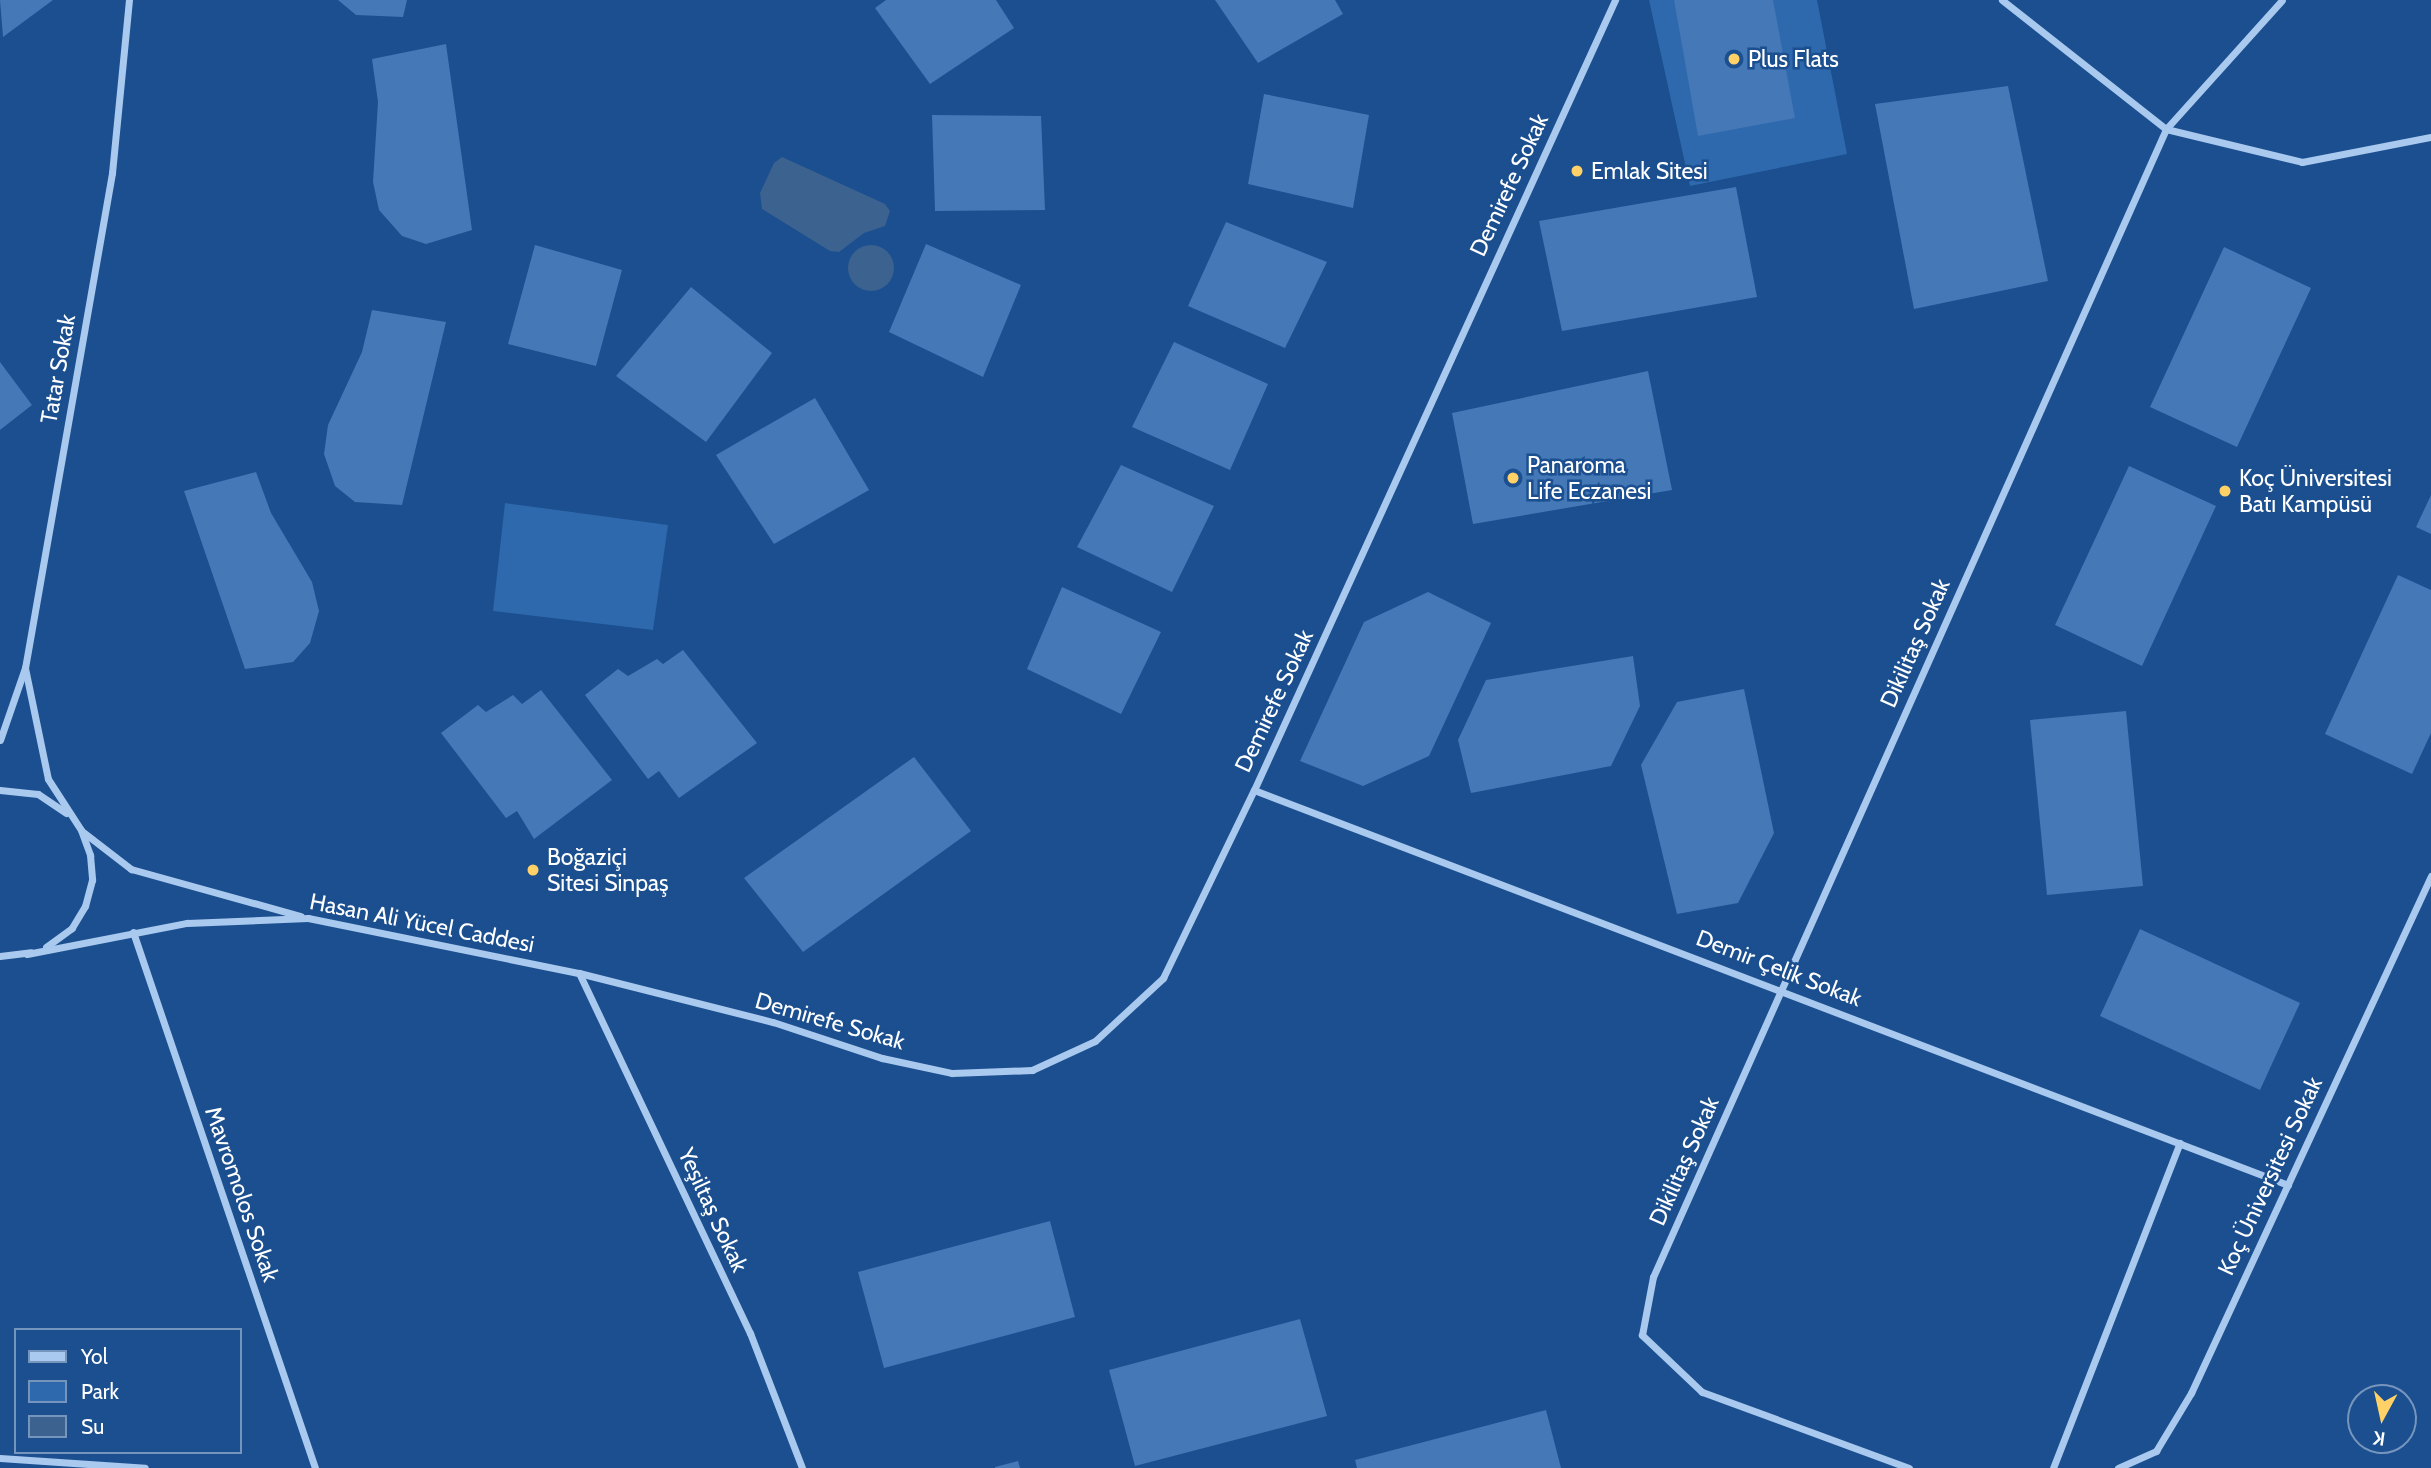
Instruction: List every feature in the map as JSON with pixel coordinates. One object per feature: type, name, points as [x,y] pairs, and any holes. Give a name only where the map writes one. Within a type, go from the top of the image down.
[{"type":"street","name":"Tatar Sokak","points":[[0,740],[25,668],[112,173],[129,0]]},
{"type":"street","name":"Demirefe Sokak","points":[[722,1012],[952,1073],[1032,1070],[1095,1041],[1163,978],[1254,790],[1615,0]]},
{"type":"street","points":[[2002,0],[2166,129],[2302,162],[2431,137]]},
{"type":"street","name":"Dikilitaş Sokak","points":[[1909,1468],[1702,1392],[1642,1335],[1653,1277],[2166,129],[2282,0]]},
{"type":"street","points":[[0,956],[27,954],[51,944],[72,928],[85,906],[92,880],[90,855],[81,830],[48,779],[25,668]]},
{"type":"street","points":[[0,790],[38,794],[63,809],[81,830],[131,869],[308,918]]},
{"type":"street","name":"Demir Çelik Sokak","points":[[1254,790],[1782,989],[2288,1185]]},
{"type":"street","name":"Koç Üniversitesi Sokak","points":[[2118,1468],[2156,1451],[2186,1401],[2431,876]]},
{"type":"street","name":"Hasan Ali Yücel Caddesi","points":[[27,954],[187,923],[308,918],[579,973],[722,1012]]},
{"type":"street","name":"Mavromolos Sokak","points":[[133,932],[315,1468]]},
{"type":"street","name":"Yeşiltaş Sokak","points":[[579,973],[750,1333],[802,1468]]},
{"type":"street","points":[[2053,1468],[2180,1143]]},
{"type":"street","points":[[0,1458],[145,1468]]},
{"type":"green space","points":[[1649,0],[1817,0],[1847,154],[1690,186]]},
{"type":"green space","points":[[505,503],[668,525],[653,630],[493,611]]},
{"type":"water","points":[[782,157],[885,204],[890,211],[885,226],[864,233],[839,252],[830,251],[762,209],[760,193],[774,163]]},
{"type":"water","points":[[871,245],[880,246],[887,252],[893,259],[893,277],[887,284],[880,290],[871,291],[862,290],[855,284],[849,277],[848,268],[849,259],[855,252],[862,246]]},
{"type":"building","points":[[0,0],[53,0],[3,37]]},
{"type":"building","points":[[338,0],[407,0],[403,17],[356,15]]},
{"type":"building","points":[[886,0],[996,0],[1014,28],[930,84],[875,8]]},
{"type":"building","points":[[1215,0],[1335,0],[1343,14],[1258,63]]},
{"type":"building","name":"Plus Flats","points":[[1674,0],[1773,0],[1795,118],[1698,136]]},
{"type":"building","points":[[446,44],[472,230],[426,244],[402,236],[379,210],[373,182],[378,102],[372,59]]},
{"type":"building","points":[[2008,86],[2048,281],[1914,309],[1875,104]]},
{"type":"building","points":[[1264,94],[1369,115],[1353,208],[1248,184]]},
{"type":"building","points":[[932,115],[1041,116],[1045,210],[935,211]]},
{"type":"building","points":[[1736,187],[1757,297],[1562,331],[1539,221]]},
{"type":"building","points":[[1226,222],[1327,262],[1285,348],[1188,306]]},
{"type":"building","points":[[926,244],[1021,285],[983,377],[889,332]]},
{"type":"building","points":[[535,245],[622,270],[596,366],[508,344]]},
{"type":"building","points":[[2224,247],[2311,288],[2237,447],[2150,407]]},
{"type":"building","points":[[691,287],[772,353],[706,442],[616,376]]},
{"type":"building","points":[[372,310],[446,322],[402,505],[355,502],[335,486],[324,454],[328,425],[362,352]]},
{"type":"building","points":[[1174,342],[1268,384],[1230,470],[1132,427]]},
{"type":"building","points":[[0,362],[32,405],[0,430]]},
{"type":"building","points":[[1648,371],[1672,490],[1473,524],[1452,413]]},
{"type":"building","points":[[815,398],[869,490],[774,544],[716,455]]},
{"type":"building","points":[[1121,465],[1214,506],[1172,592],[1077,547]]},
{"type":"building","points":[[2129,466],[2216,506],[2142,666],[2055,625]]},
{"type":"building","points":[[256,472],[271,513],[312,582],[319,611],[310,643],[293,662],[245,669],[184,491]]},
{"type":"building","points":[[2431,495],[2431,534],[2416,527]]},
{"type":"building","points":[[2398,575],[2431,590],[2431,733],[2412,774],[2325,734]]},
{"type":"building","points":[[1062,587],[1161,632],[1121,714],[1027,669]]},
{"type":"building","points":[[1428,592],[1491,623],[1429,756],[1363,786],[1300,761],[1364,622]]},
{"type":"building","points":[[683,650],[757,743],[679,798],[659,771],[648,779],[585,695],[618,669],[628,676],[657,659],[663,664]]},
{"type":"building","points":[[1633,656],[1640,706],[1611,766],[1471,793],[1458,740],[1486,680]]},
{"type":"building","points":[[1744,689],[1774,833],[1738,903],[1677,914],[1641,765],[1677,702]]},
{"type":"building","points":[[541,690],[612,780],[534,839],[517,811],[506,818],[441,733],[478,705],[486,712],[513,695],[522,704]]},
{"type":"building","points":[[2126,711],[2143,886],[2047,895],[2030,720]]},
{"type":"building","points":[[914,757],[971,831],[803,952],[744,878]]},
{"type":"building","points":[[2140,929],[2300,1003],[2260,1090],[2100,1016]]},
{"type":"building","points":[[1050,1221],[1075,1317],[884,1368],[858,1272]]},
{"type":"building","points":[[1300,1319],[1327,1416],[1135,1466],[1109,1370]]},
{"type":"building","points":[[1546,1410],[1561,1468],[1357,1468],[1355,1460]]},
{"type":"building","points":[[1018,1461],[1020,1468],[995,1468],[995,1467]]},
{"type":"place","name":"Plus Flats","points":[[1734,59]]},
{"type":"place","name":"Emlak Sitesi","points":[[1577,171]]},
{"type":"place","name":"Panaroma Life Eczanesi","points":[[1513,478]]},
{"type":"place","name":"Koç Üniversitesi Batı Kampüsü","points":[[2225,491]]},
{"type":"place","name":"Boğaziçi Sitesi Sinpaş","points":[[533,870]]}]
